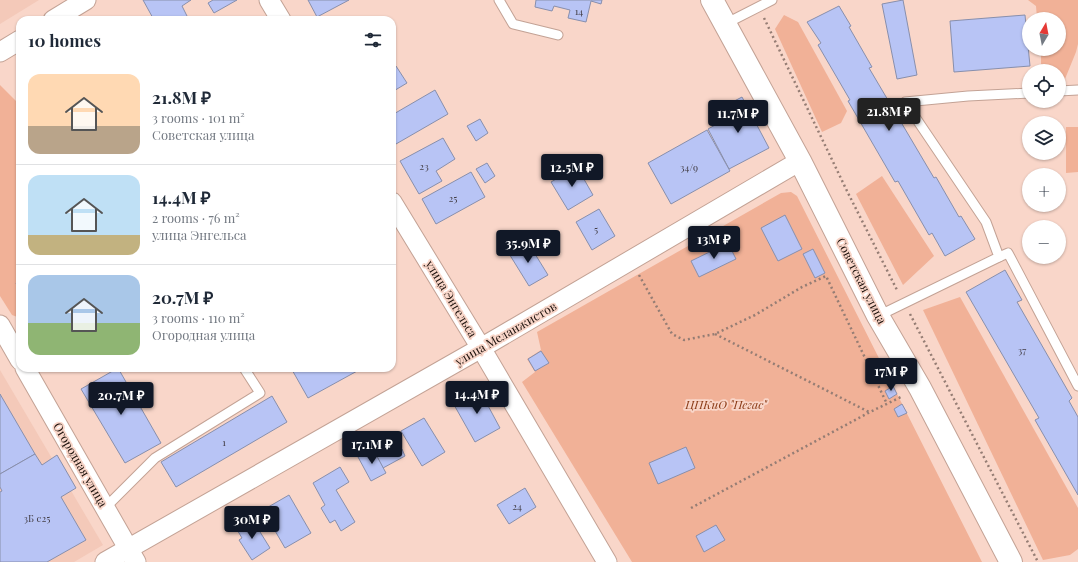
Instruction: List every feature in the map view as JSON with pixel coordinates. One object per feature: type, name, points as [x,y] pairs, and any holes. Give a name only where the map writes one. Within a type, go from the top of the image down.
[{"type":"main road","name":"Советская улица","points":[[712,0],[800,161],[878,316],[920,388],[1011,562]]},
{"type":"street","points":[[60,16],[86,0]]},
{"type":"street","points":[[269,0],[279,16]]},
{"type":"street","points":[[0,52],[16,42]]},
{"type":"street","name":"улица Меланжистов","points":[[105,562],[132,555],[800,161]]},
{"type":"street","name":"улица Энгельса","points":[[396,209],[481,348],[607,562]]},
{"type":"street","points":[[0,325],[16,353]]},
{"type":"street","name":"Огородная улица","points":[[27,372],[132,555]]},
{"type":"lane","points":[[499,0],[513,24],[558,35]]},
{"type":"lane","points":[[725,24],[772,0]]},
{"type":"lane","points":[[1066,91],[1078,90]]},
{"type":"lane","points":[[999,257],[986,222],[905,102],[1022,94]]},
{"type":"lane","points":[[878,316],[904,302],[1008,253],[1078,386]]},
{"type":"lane","points":[[105,508],[155,458],[260,394],[246,372]]},
{"type":"path","points":[[758,7],[847,191],[1038,562]]},
{"type":"path","points":[[631,261],[672,334],[684,340],[715,334],[755,315],[802,287],[826,276],[887,404]]},
{"type":"path","points":[[715,334],[870,412]]},
{"type":"path","points":[[691,508],[870,412],[920,388]]},
{"type":"shaded area","points":[[0,0],[39,0],[0,24]]},
{"type":"shaded area","points":[[0,370],[103,545],[74,562],[0,562]]},
{"type":"green space","points":[[1028,0],[1078,0],[1078,44],[1066,77],[1066,64],[1041,64],[1041,56],[1066,56],[1066,12],[1036,12],[1036,6]]},
{"type":"green space","points":[[784,15],[798,22],[847,111],[841,123],[822,132],[775,29]]},
{"type":"green space","points":[[0,85],[16,101],[16,316],[12,315],[0,296]]},
{"type":"green space","points":[[1066,127],[1078,127],[1078,172],[1066,173]]},
{"type":"green space","points":[[882,176],[934,256],[903,285],[856,194]]},
{"type":"green space","name":"ЦПКиО \"Пегас\"","points":[[791,192],[797,196],[982,562],[632,562],[522,382],[535,372],[527,359],[541,350],[537,332],[781,193]]},
{"type":"green space","points":[[960,297],[1078,508],[1078,549],[1070,555],[1043,560],[923,310]]},
{"type":"building","points":[[143,0],[191,0],[182,6],[187,16],[152,16]]},
{"type":"building","points":[[213,0],[237,0],[214,13],[208,3]]},
{"type":"building","points":[[308,0],[349,0],[319,16],[316,16]]},
{"type":"building","points":[[536,0],[602,0],[601,4],[591,1],[586,22],[568,18],[570,10],[554,6],[552,11],[535,7]]},
{"type":"building","points":[[903,0],[917,75],[897,79],[882,4]]},
{"type":"building","points":[[839,6],[872,67],[869,68],[934,178],[936,177],[959,217],[961,216],[975,239],[945,256],[932,233],[929,235],[898,181],[895,182],[848,101],[850,100],[818,45],[821,43],[807,22]]},
{"type":"building","points":[[1022,15],[1022,56],[1029,56],[1030,64],[1022,64],[1022,67],[954,72],[950,21]]},
{"type":"building","points":[[396,66],[407,83],[396,90]]},
{"type":"building","points":[[435,90],[448,114],[396,144],[396,113]]},
{"type":"building","points":[[742,97],[769,148],[729,169],[708,129],[724,120],[719,109]]},
{"type":"building","points":[[480,119],[488,133],[476,141],[467,126]]},
{"type":"building","points":[[707,130],[730,171],[671,204],[648,163]]},
{"type":"building","points":[[443,138],[455,159],[436,171],[442,181],[419,194],[400,161]]},
{"type":"building","points":[[487,163],[495,176],[485,183],[476,169]]},
{"type":"building","points":[[577,167],[593,195],[568,210],[551,182]]},
{"type":"building","points":[[471,172],[485,197],[436,224],[422,199]]},
{"type":"building","points":[[599,209],[615,236],[592,250],[576,222]]},
{"type":"building","points":[[785,215],[802,249],[778,261],[761,228]]},
{"type":"building","points":[[527,241],[548,275],[529,286],[508,252]]},
{"type":"building","points":[[728,243],[736,259],[699,277],[691,261]]},
{"type":"building","points":[[813,249],[825,273],[815,278],[803,254]]},
{"type":"building","points":[[1005,270],[1022,300],[1017,302],[1072,398],[1069,401],[1078,417],[1078,495],[1035,420],[1039,418],[966,292]]},
{"type":"building","points":[[541,351],[549,363],[535,371],[528,359]]},
{"type":"building","points":[[111,372],[120,372],[161,443],[125,463],[81,389]]},
{"type":"building","points":[[293,372],[355,372],[308,398]]},
{"type":"building","points":[[893,386],[897,394],[889,399],[885,391]]},
{"type":"building","points":[[479,389],[500,428],[475,442],[453,403]]},
{"type":"building","points":[[0,394],[35,454],[0,474]]},
{"type":"building","points":[[272,396],[287,422],[176,487],[161,462]]},
{"type":"building","points":[[902,404],[907,413],[898,417],[894,409]]},
{"type":"building","points":[[424,418],[445,452],[422,466],[401,431]]},
{"type":"building","points":[[386,442],[388,446],[392,444],[396,452],[402,449],[405,456],[383,468],[373,449]]},
{"type":"building","points":[[686,447],[695,468],[658,484],[649,463]]},
{"type":"building","points":[[373,449],[386,473],[371,481],[358,457]]},
{"type":"building","points":[[35,454],[42,465],[57,455],[76,488],[61,497],[86,540],[47,562],[0,562],[0,492],[2,491],[0,487],[0,474]]},
{"type":"building","points":[[340,467],[349,482],[336,490],[355,522],[341,531],[335,520],[330,523],[321,508],[325,505],[313,483]]},
{"type":"building","points":[[525,488],[536,507],[509,524],[497,505]]},
{"type":"building","points":[[289,495],[311,533],[285,548],[263,510]]},
{"type":"building","points":[[252,519],[270,548],[252,560],[239,540],[242,538],[236,528]]},
{"type":"building","points":[[716,525],[725,540],[704,552],[696,536]]}]
